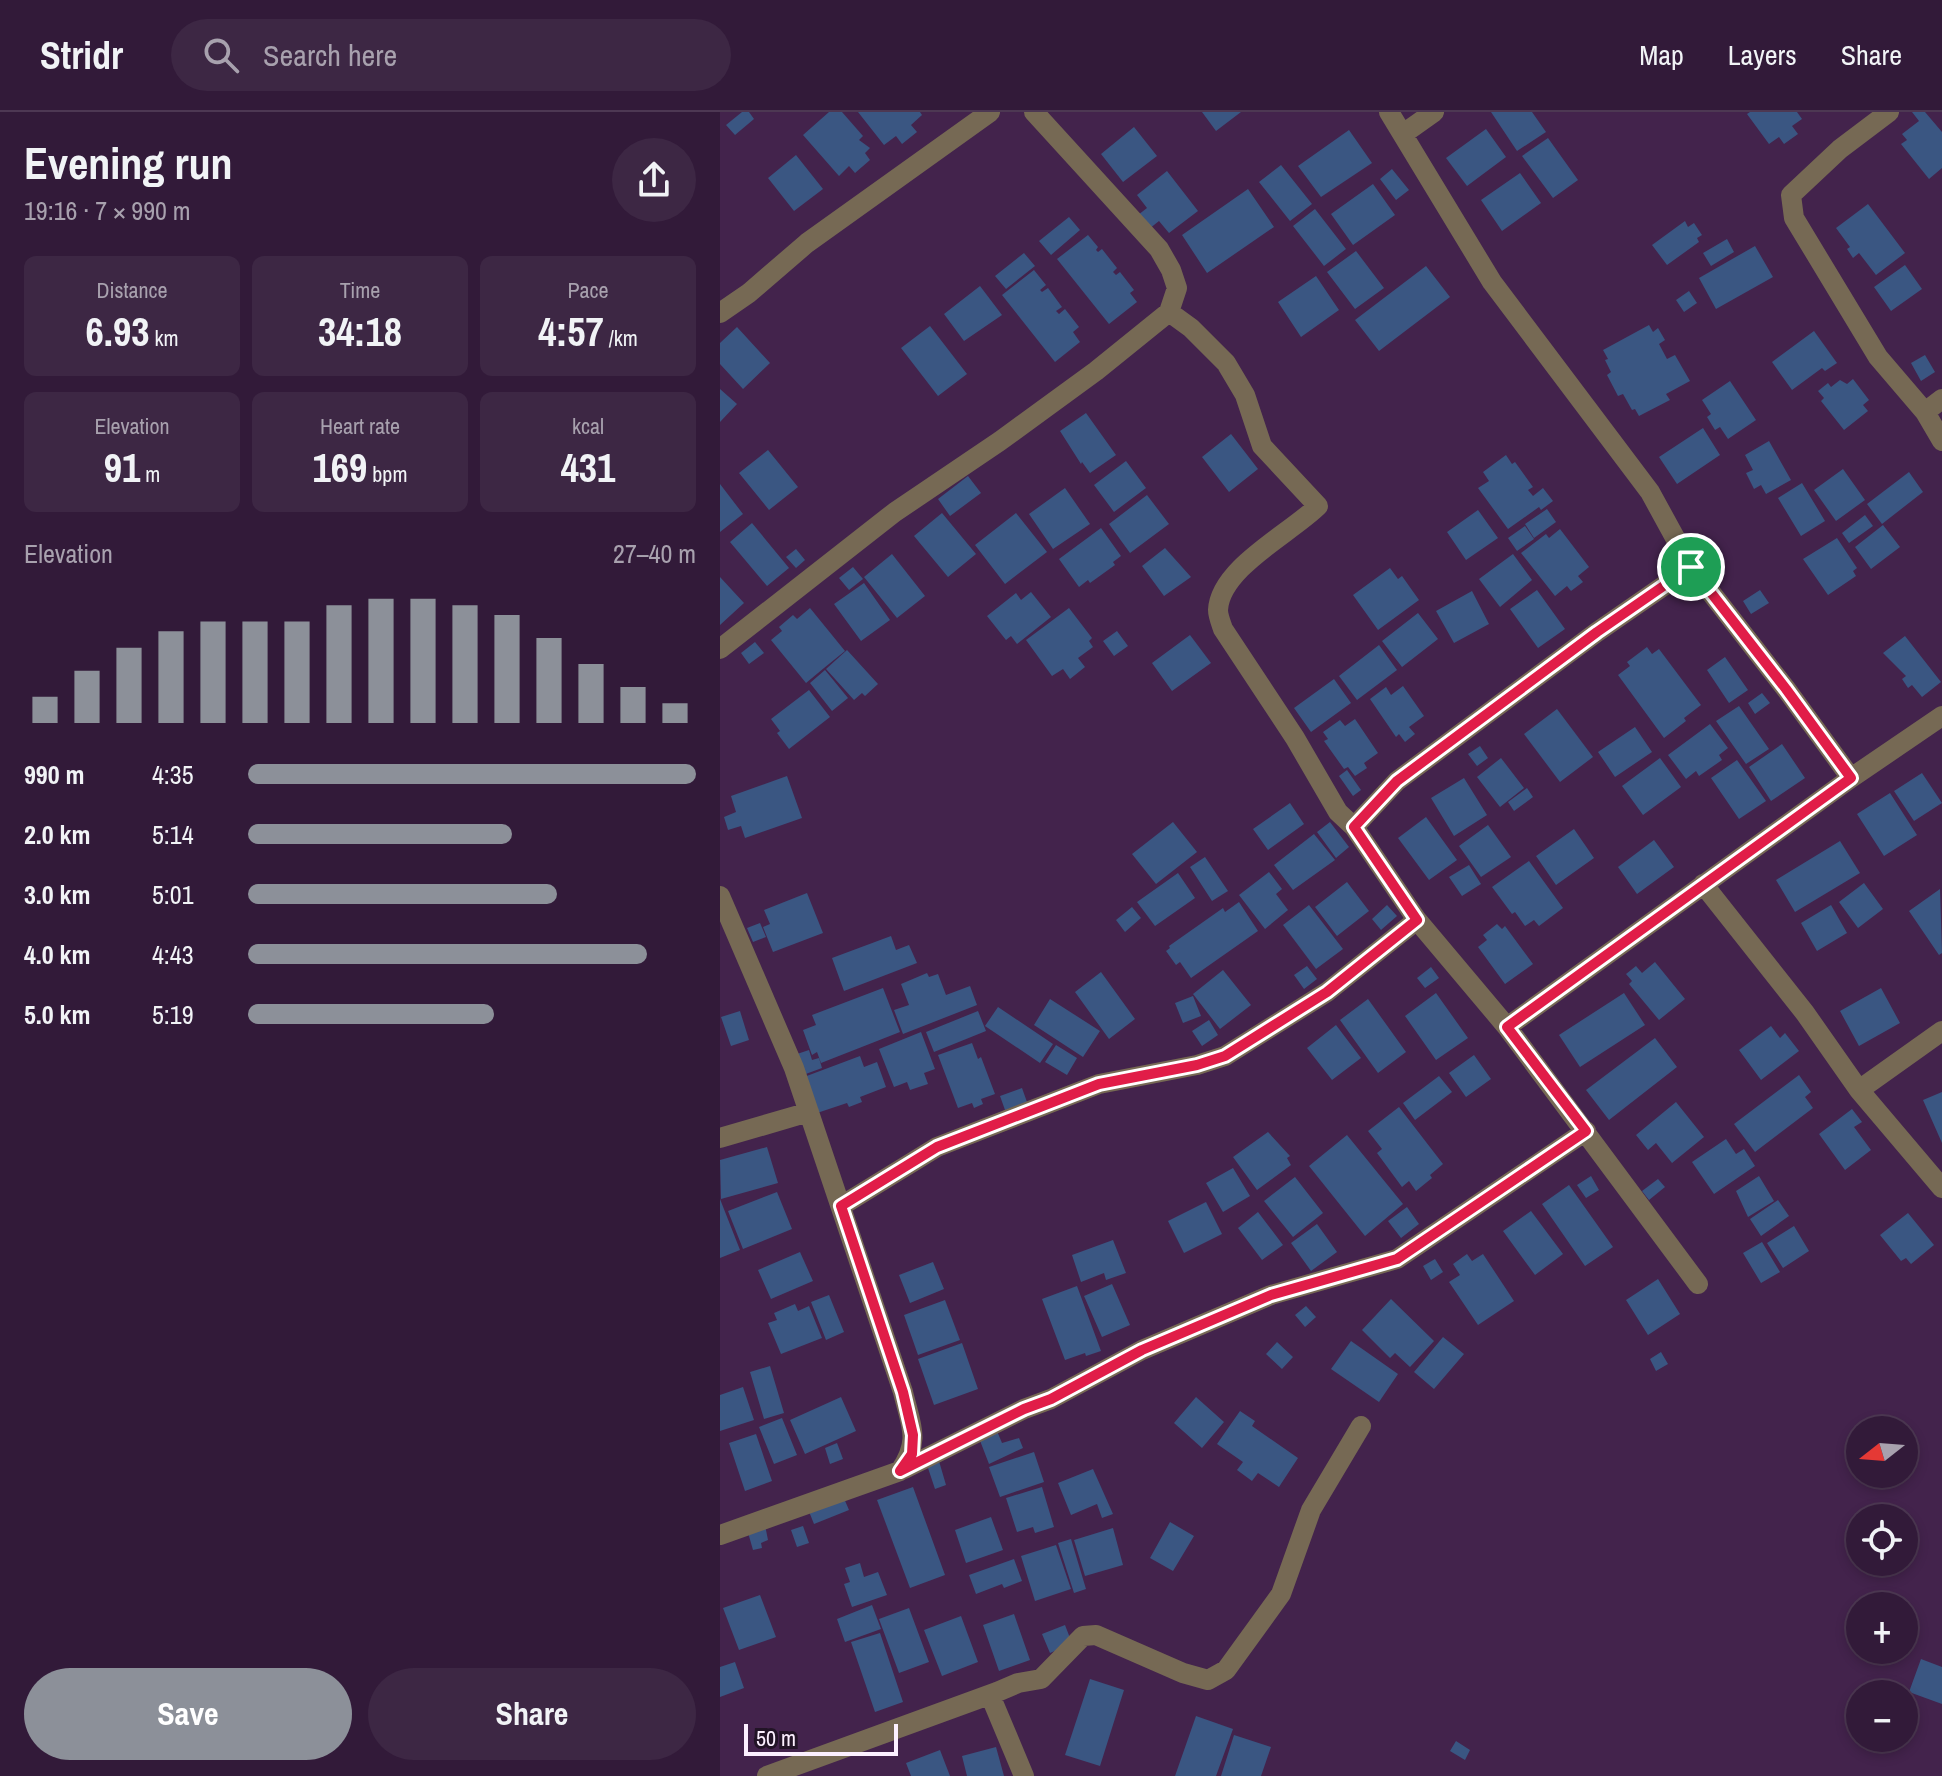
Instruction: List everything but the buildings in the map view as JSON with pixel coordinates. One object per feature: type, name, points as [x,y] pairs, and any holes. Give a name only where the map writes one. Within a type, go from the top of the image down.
[{"type":"street","points":[[720,313],[749,293],[807,243],[990,112]]},
{"type":"street","points":[[720,649],[895,512],[1096,371],[1169,312],[1177,288],[1159,249],[1034,112]]},
{"type":"street","points":[[1389,112],[1492,282],[1650,492],[1691,567],[1851,778]]},
{"type":"street","points":[[1403,134],[1434,112]]},
{"type":"street","points":[[1889,112],[1840,149],[1791,195],[1794,218],[1878,357],[1925,412],[1942,441]]},
{"type":"street","points":[[1169,312],[1191,328],[1226,363],[1245,395],[1262,446],[1318,506],[1246,564],[1221,597],[1218,612],[1223,629],[1295,738],[1338,812],[1354,827],[1417,920],[1507,1027],[1698,1284]]},
{"type":"street","points":[[1925,412],[1942,399]]},
{"type":"street","points":[[1354,827],[1397,781],[1585,641],[1691,567]]},
{"type":"street","points":[[1507,1027],[1851,778],[1942,716]]},
{"type":"street","points":[[1703,884],[1805,1013],[1859,1090],[1942,1188]]},
{"type":"street","points":[[720,896],[794,1068],[903,1392],[913,1435],[912,1454],[900,1471]]},
{"type":"street","points":[[841,1206],[937,1147],[1099,1084],[1197,1065],[1225,1056],[1327,992],[1417,920]]},
{"type":"street","points":[[1859,1090],[1942,1031]]},
{"type":"street","points":[[720,1138],[809,1112]]},
{"type":"street","points":[[720,1535],[900,1471],[1024,1409],[1051,1399],[1142,1350],[1271,1295],[1397,1259],[1586,1131]]},
{"type":"street","points":[[767,1776],[1018,1683],[1041,1679],[1083,1636],[1096,1635],[1183,1673],[1208,1680],[1226,1670],[1281,1594],[1311,1510],[1361,1426]]},
{"type":"street","points":[[990,1695],[1024,1776]]},
{"type":"route","points":[[1691,567],[1851,778],[1507,1027],[1586,1131],[1397,1259],[1271,1295],[1142,1350],[1051,1399],[1024,1409],[900,1471],[912,1454],[913,1435],[903,1392],[841,1206],[937,1147],[1099,1084],[1197,1065],[1225,1056],[1327,992],[1417,920],[1354,827],[1397,781],[1476,720],[1691,567]]}]
